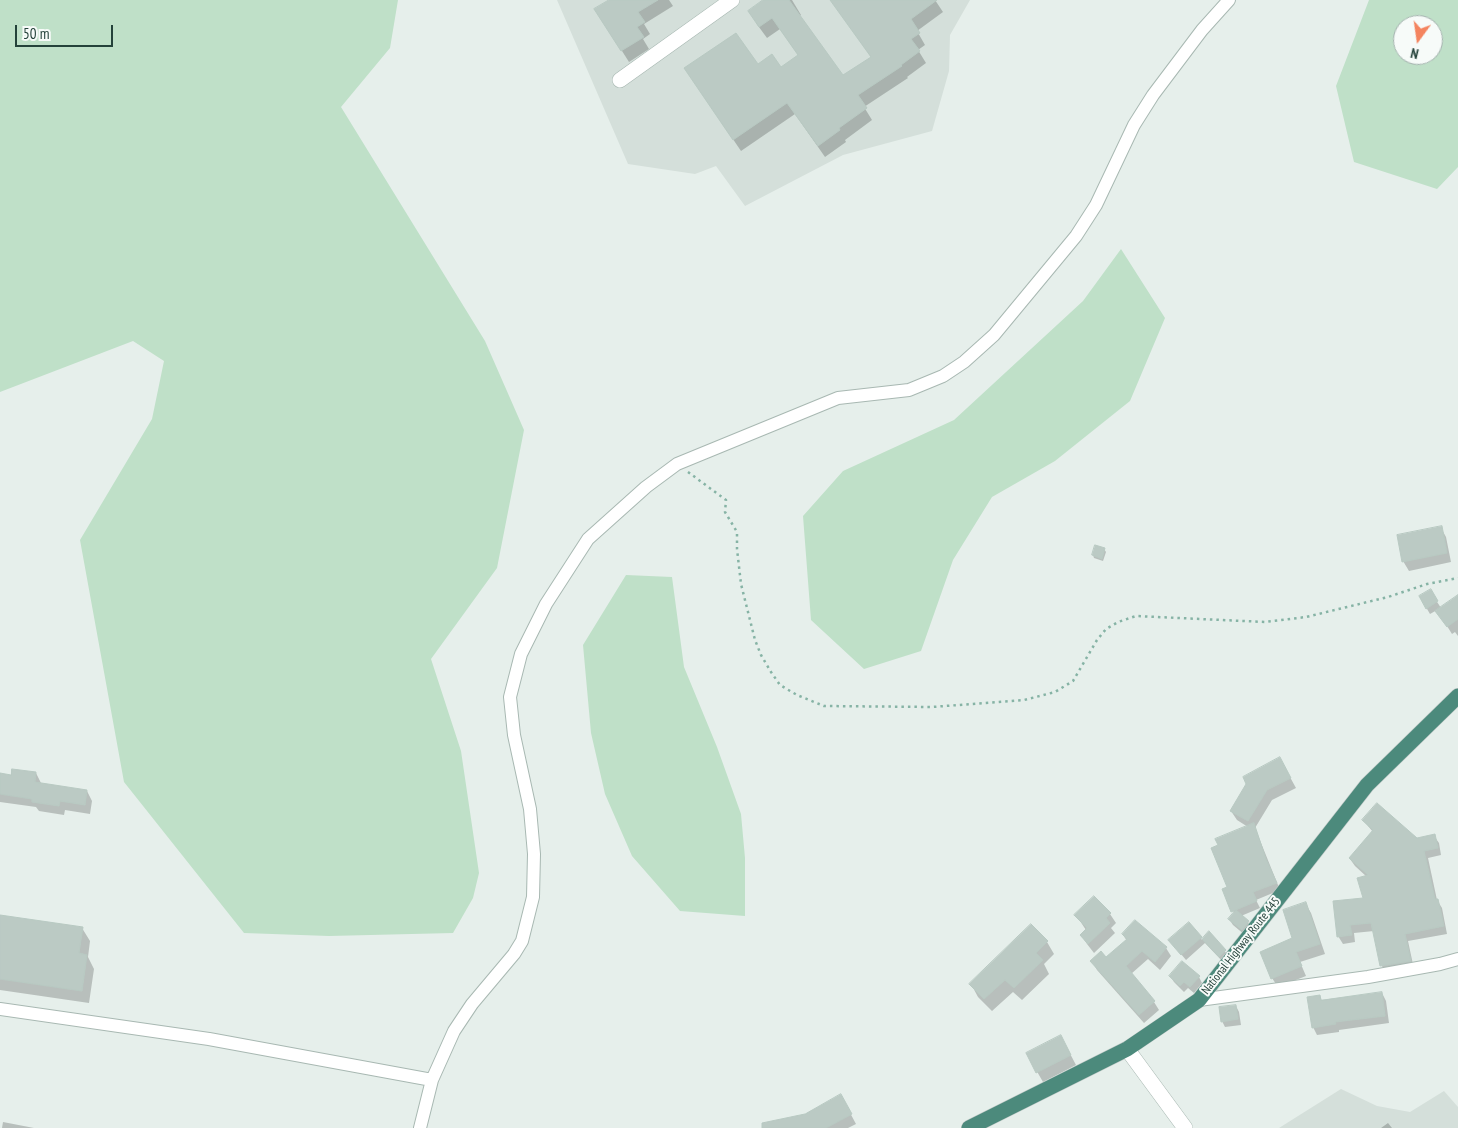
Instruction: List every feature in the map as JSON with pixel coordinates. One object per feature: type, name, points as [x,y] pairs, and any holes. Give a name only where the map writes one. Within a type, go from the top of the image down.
[{"type":"highway","name":"National Highway Route 445","points":[[969,1128],[1127,1050],[1199,1000],[1367,785],[1458,696]]},
{"type":"street","points":[[620,80],[732,0]]},
{"type":"street","points":[[420,1128],[432,1080],[454,1031],[472,1004],[514,954],[522,941],[533,897],[534,854],[530,809],[514,735],[510,698],[521,654],[546,604],[588,539],[646,487],[677,464],[838,398],[909,390],[943,376],[964,362],[994,335],[1076,236],[1096,206],[1134,125],[1153,95],[1202,30],[1229,0]]},
{"type":"street","points":[[1199,1000],[1368,977],[1458,959]]},
{"type":"street","points":[[0,1008],[209,1039],[432,1080]]},
{"type":"street","points":[[1127,1050],[1185,1128]]},
{"type":"path","points":[[677,464],[726,500],[725,512],[738,532],[737,549],[741,584],[755,640],[771,672],[780,685],[797,695],[824,706],[932,707],[1024,700],[1055,692],[1073,682],[1097,640],[1106,629],[1118,622],[1136,616],[1264,622],[1306,617],[1388,597],[1427,584],[1458,578]]},
{"type":"shaded area","points":[[557,0],[970,0],[950,35],[949,71],[932,131],[843,155],[745,206],[716,166],[695,174],[628,164]]},
{"type":"shaded area","points":[[1341,1089],[1377,1106],[1410,1112],[1444,1091],[1458,1107],[1458,1128],[1279,1128]]},
{"type":"green space","points":[[0,0],[398,0],[390,48],[341,107],[485,341],[524,430],[497,568],[431,659],[461,751],[479,873],[473,898],[453,933],[329,936],[244,933],[124,782],[80,540],[152,419],[164,361],[133,341],[0,392]]},
{"type":"green space","points":[[1369,0],[1458,0],[1458,167],[1437,189],[1354,162],[1336,86]]},
{"type":"green space","points":[[1121,249],[1165,318],[1130,401],[1055,461],[992,497],[953,560],[921,651],[864,669],[811,620],[803,516],[843,471],[954,420],[1083,301]]},
{"type":"green space","points":[[626,575],[672,577],[684,667],[717,747],[741,814],[745,858],[745,916],[680,911],[632,856],[605,794],[591,733],[583,645]]},
{"type":"building","points":[[609,0],[658,0],[638,12],[645,22],[637,27],[644,37],[621,51],[594,9]]},
{"type":"building","points":[[763,0],[789,0],[843,75],[871,57],[830,0],[937,0],[911,19],[920,33],[911,39],[920,51],[902,66],[858,95],[867,108],[818,146],[787,103],[733,140],[684,68],[736,33],[758,64],[772,54],[781,67],[798,55],[772,18],[759,27],[748,11]]},
{"type":"building","points":[[1442,526],[1447,553],[1402,562],[1397,535]]},
{"type":"building","points":[[1095,545],[1105,548],[1102,559],[1092,555]]},
{"type":"building","points":[[1431,589],[1438,601],[1426,609],[1419,596]]},
{"type":"building","points":[[1458,595],[1458,619],[1447,627],[1435,611]]},
{"type":"building","points":[[1280,757],[1291,778],[1267,790],[1248,821],[1230,811],[1246,784],[1243,777]]},
{"type":"building","points":[[12,769],[36,772],[35,782],[87,790],[85,805],[60,801],[59,806],[0,794],[0,773],[11,775]]},
{"type":"building","points":[[1377,803],[1417,838],[1435,834],[1438,848],[1424,851],[1435,899],[1438,899],[1444,926],[1405,934],[1411,961],[1380,966],[1371,923],[1350,925],[1352,935],[1337,937],[1333,901],[1363,898],[1357,878],[1368,875],[1349,858],[1373,830],[1362,820]]},
{"type":"building","points":[[1254,823],[1266,859],[1277,883],[1253,892],[1257,901],[1231,912],[1222,889],[1227,887],[1211,848],[1218,845],[1215,839]]},
{"type":"building","points":[[1094,896],[1111,913],[1106,918],[1110,923],[1088,944],[1080,935],[1087,928],[1074,915]]},
{"type":"building","points":[[1306,902],[1320,944],[1296,952],[1302,966],[1271,979],[1260,952],[1292,938],[1283,910]]},
{"type":"building","points":[[1236,910],[1249,921],[1242,930],[1228,919]]},
{"type":"building","points":[[0,915],[83,927],[79,953],[87,955],[82,991],[0,979]]},
{"type":"building","points":[[1135,920],[1167,947],[1155,962],[1142,951],[1126,966],[1155,1001],[1139,1015],[1090,961],[1101,951],[1106,957],[1127,939],[1122,934]]},
{"type":"building","points":[[1189,922],[1202,937],[1181,955],[1168,940]]},
{"type":"building","points":[[1031,924],[1048,941],[1036,953],[1043,960],[1014,988],[1005,980],[984,999],[969,984]]},
{"type":"building","points":[[1209,931],[1226,950],[1219,957],[1202,939]]},
{"type":"building","points":[[1182,961],[1200,976],[1190,987],[1184,982],[1180,986],[1169,976]]},
{"type":"building","points":[[1382,992],[1385,1016],[1335,1022],[1336,1024],[1312,1028],[1307,997],[1320,995],[1321,1000]]},
{"type":"building","points":[[1236,1005],[1238,1019],[1221,1022],[1219,1007]]},
{"type":"building","points":[[1061,1035],[1071,1055],[1036,1073],[1026,1053]]},
{"type":"building","points":[[841,1094],[852,1114],[826,1128],[762,1128],[762,1123],[805,1114]]}]
